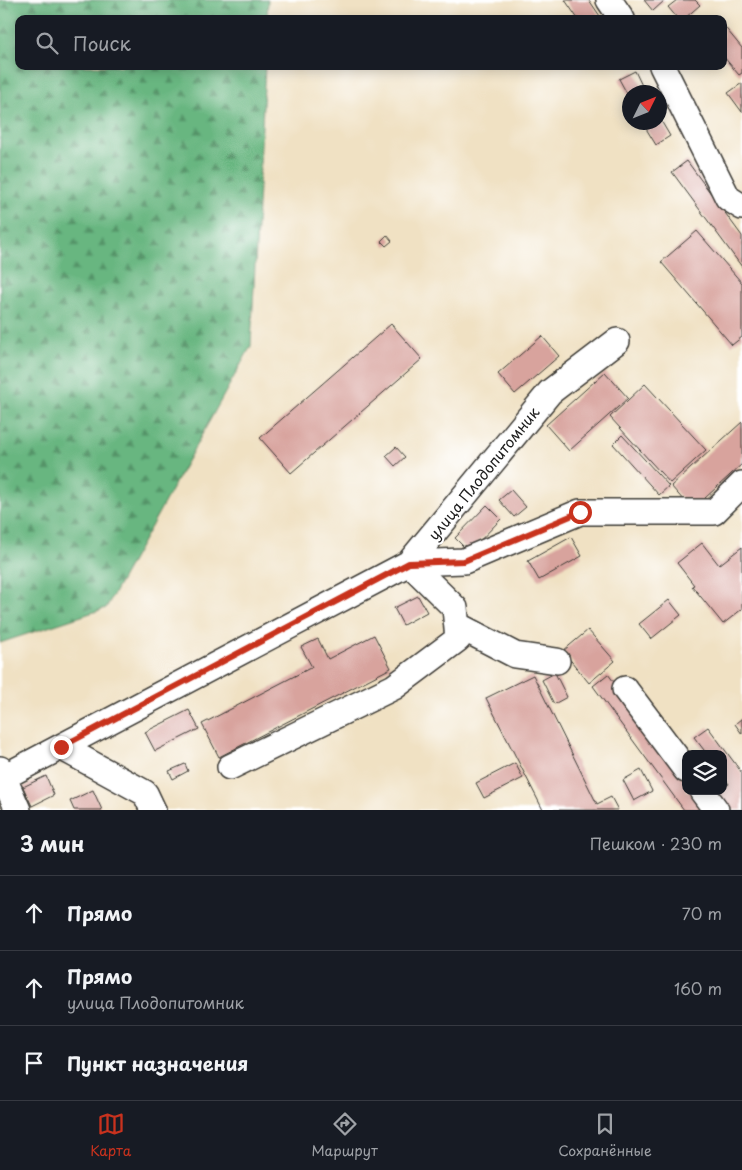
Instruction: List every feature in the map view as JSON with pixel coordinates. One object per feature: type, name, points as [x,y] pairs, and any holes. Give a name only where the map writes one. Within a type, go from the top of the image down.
[{"type":"street","points":[[608,0],[619,15]]},
{"type":"street","points":[[664,70],[728,198],[742,207]]},
{"type":"street","name":"улица Плодопитомник","points":[[1,776],[61,747],[409,563],[550,392],[616,341]]},
{"type":"street","points":[[409,563],[464,561],[580,512],[714,512],[742,484]]},
{"type":"street","points":[[230,767],[394,687],[458,638],[455,608],[409,563]]},
{"type":"street","points":[[457,625],[515,655],[557,661]]},
{"type":"street","points":[[625,689],[682,765]]},
{"type":"street","points":[[61,747],[145,793],[153,810]]},
{"type":"street","points":[[1,776],[18,810]]},
{"type":"street","points":[[705,795],[716,810]]},
{"type":"green space","points":[[0,0],[268,0],[267,15],[15,15],[15,70],[265,70],[251,346],[106,608],[0,643]]},
{"type":"building","points":[[565,0],[589,0],[599,15],[575,15]]},
{"type":"building","points":[[644,0],[665,0],[653,11]]},
{"type":"building","points":[[677,0],[695,0],[700,5],[689,15],[675,15],[668,7]]},
{"type":"building","points":[[727,30],[742,48],[742,73],[739,75],[727,61]]},
{"type":"building","points":[[635,71],[642,85],[622,85],[619,79]]},
{"type":"building","points":[[742,83],[742,112],[728,93]]},
{"type":"building","points":[[647,130],[666,130],[670,136],[656,145]]},
{"type":"building","points":[[687,161],[742,236],[742,267],[672,172]]},
{"type":"building","points":[[697,231],[742,283],[742,337],[732,345],[661,262]]},
{"type":"building","points":[[387,235],[392,241],[386,246],[381,241]]},
{"type":"building","points":[[391,324],[422,359],[291,473],[260,438]]},
{"type":"building","points":[[542,336],[559,356],[515,394],[498,374]]},
{"type":"building","points":[[605,372],[628,398],[569,451],[546,425]]},
{"type":"building","points":[[645,384],[706,450],[670,483],[610,417]]},
{"type":"building","points":[[742,422],[742,464],[692,510],[671,486]]},
{"type":"building","points":[[622,435],[669,486],[659,495],[613,444]]},
{"type":"building","points":[[396,447],[405,457],[395,466],[386,456]]},
{"type":"building","points":[[511,490],[526,507],[514,517],[499,500]]},
{"type":"building","points":[[487,505],[501,519],[469,552],[455,538]]},
{"type":"building","points":[[571,537],[582,556],[539,580],[528,561]]},
{"type":"building","points":[[702,543],[719,565],[742,547],[742,609],[723,624],[692,586],[694,585],[677,563]]},
{"type":"building","points":[[418,596],[427,612],[403,625],[394,608]]},
{"type":"building","points":[[669,600],[681,615],[651,639],[639,624]]},
{"type":"building","points":[[588,630],[615,661],[589,683],[563,651]]},
{"type":"building","points":[[374,635],[391,668],[219,757],[202,724],[312,667],[301,647],[318,639],[328,659]]},
{"type":"building","points":[[555,673],[567,697],[554,704],[542,680]]},
{"type":"building","points":[[608,674],[682,774],[682,795],[698,795],[709,810],[684,810],[593,686]]},
{"type":"building","points":[[533,675],[597,804],[611,797],[618,810],[543,810],[486,698]]},
{"type":"building","points":[[189,710],[199,729],[155,751],[145,732]]},
{"type":"building","points":[[742,718],[742,734],[735,724]]},
{"type":"building","points":[[708,727],[725,750],[704,750],[694,737]]},
{"type":"building","points":[[727,753],[742,773],[742,810],[726,810],[715,795],[727,795],[727,786],[729,784],[727,781]]},
{"type":"building","points":[[515,763],[523,778],[484,798],[476,783]]},
{"type":"building","points":[[185,764],[188,771],[173,779],[169,771]]},
{"type":"building","points":[[641,770],[652,791],[634,801],[623,780]]},
{"type":"building","points":[[46,776],[54,795],[32,806],[23,787]]},
{"type":"building","points":[[93,790],[102,810],[74,810],[70,801]]},
{"type":"route","points":[[61,747],[409,563],[464,561],[580,512]]}]
